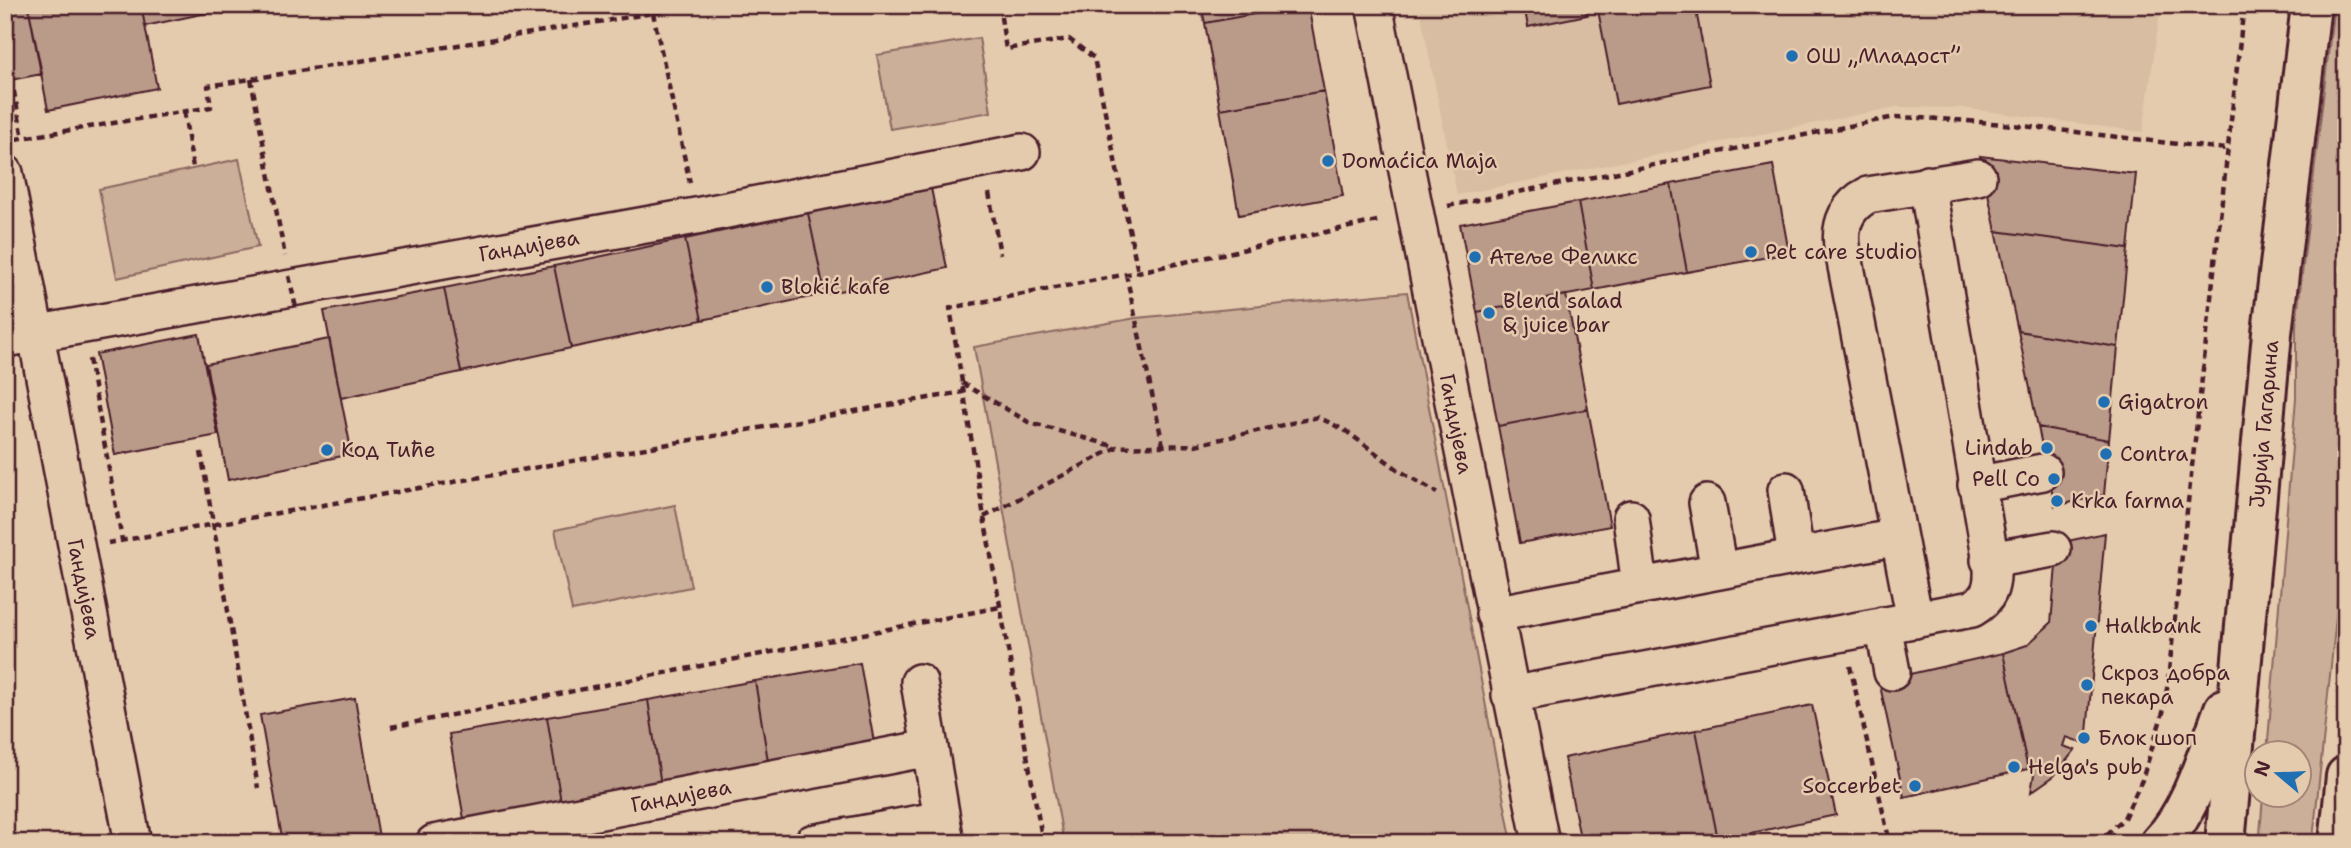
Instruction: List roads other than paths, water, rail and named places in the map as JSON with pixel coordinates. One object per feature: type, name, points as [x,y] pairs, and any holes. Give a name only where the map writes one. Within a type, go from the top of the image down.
[{"type":"main road","name":"Јурија Гагарина","points":[[2225,843],[2272,333],[2311,5]]},
{"type":"main road","points":[[2160,843],[2169,834],[2183,809],[2241,668]]},
{"type":"main road","points":[[2339,843],[2346,776]]},
{"type":"street","name":"Гандијева","points":[[1374,5],[1541,843]]},
{"type":"street","name":"Гандијева","points":[[14,338],[696,216],[1022,152]]},
{"type":"street","name":"Гандијева","points":[[5,173],[19,245],[14,338],[77,549],[133,843]]},
{"type":"street","points":[[1892,673],[1899,622],[1898,537],[1842,246],[1842,229],[1848,212],[1860,199],[1876,192],[1978,177]]},
{"type":"street","points":[[1510,695],[1972,608],[1989,593],[1992,585],[1989,559],[1927,184]]},
{"type":"street","points":[[1976,485],[2043,472]]},
{"type":"street","points":[[1786,490],[1796,556]]},
{"type":"street","points":[[1707,503],[1719,571]]},
{"type":"street","points":[[1631,518],[1640,586]]},
{"type":"street","points":[[1494,614],[1898,537]]},
{"type":"street","points":[[1989,559],[2053,549]]},
{"type":"street","points":[[812,843],[944,831],[919,682]]},
{"type":"street","name":"Гандијева","points":[[434,843],[929,748]]},
{"type":"place","name":"ОШ „Младост”","points":[[1792,56]]},
{"type":"place","name":"Domaćica Maja","points":[[1328,161]]},
{"type":"place","name":"Pet care studio","points":[[1751,252]]},
{"type":"place","name":"Атеље Феликс","points":[[1475,257]]},
{"type":"place","name":"Blokić kafe","points":[[767,287]]},
{"type":"place","name":"Blend salad & juice bar","points":[[1489,313]]},
{"type":"place","name":"Gigatron","points":[[2104,402]]},
{"type":"place","name":"Lindab","points":[[2047,448]]},
{"type":"place","name":"Код Тиће","points":[[327,450]]},
{"type":"place","name":"Contra","points":[[2106,454]]},
{"type":"place","name":"Pell Co","points":[[2054,479]]},
{"type":"place","name":"Krka farma","points":[[2057,501]]},
{"type":"place","name":"Halkbank","points":[[2091,626]]},
{"type":"place","name":"Скроз добра пекара","points":[[2087,685]]},
{"type":"place","name":"Блок шоп","points":[[2084,738]]},
{"type":"place","name":"Helga's pub","points":[[2014,767]]},
{"type":"place","name":"Soccerbet","points":[[1915,786]]}]
